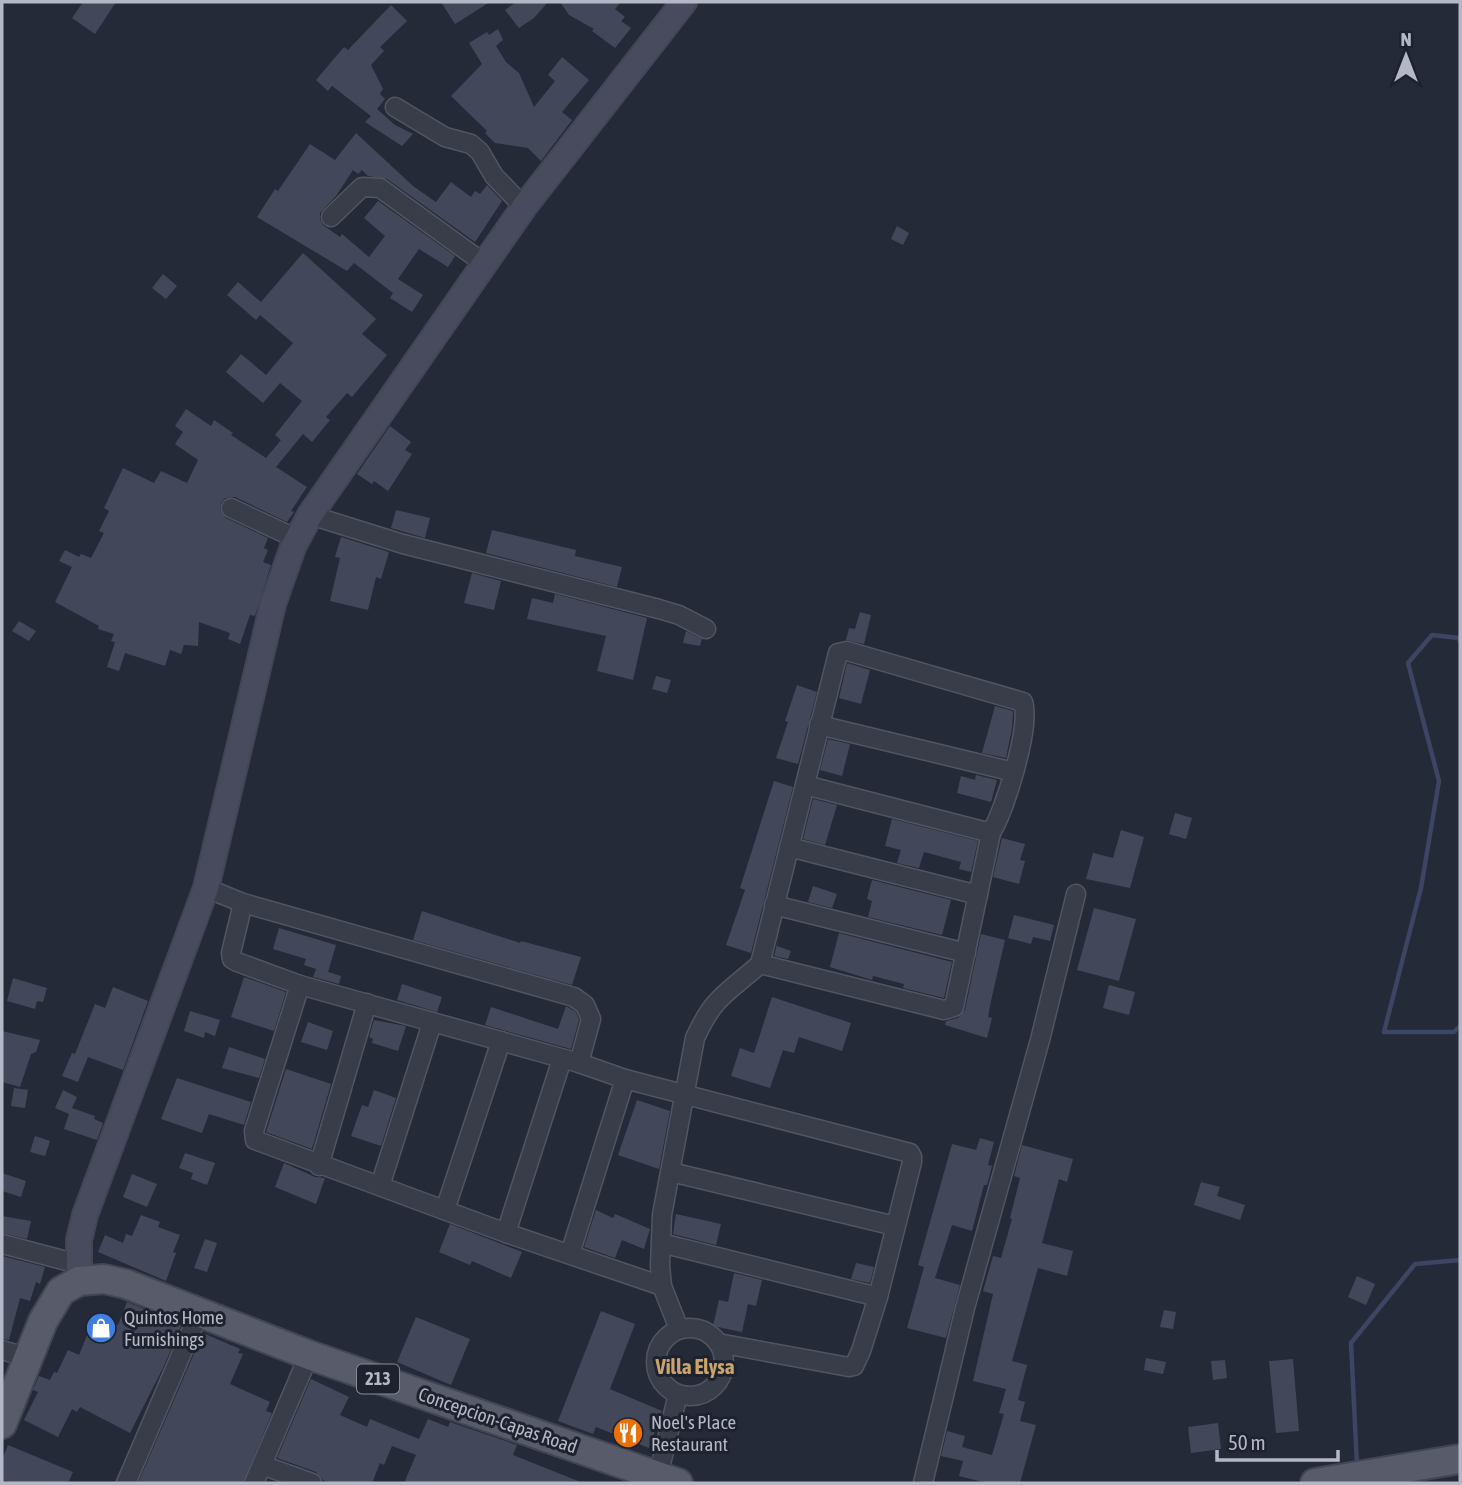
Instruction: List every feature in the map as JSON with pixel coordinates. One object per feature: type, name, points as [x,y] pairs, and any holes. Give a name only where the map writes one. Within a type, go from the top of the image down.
[{"type":"main road","name":"Concepcion-Capas Road","points":[[78,1272],[126,1284],[309,1355],[668,1480]]},
{"type":"main road","points":[[2,1423],[52,1303],[78,1272]]},
{"type":"main road","points":[[1315,1483],[1460,1459]]},
{"type":"street","points":[[2,1244],[78,1272],[79,1240],[85,1215],[206,888],[273,604],[297,539],[310,515],[524,207],[684,2]]},
{"type":"street","points":[[395,107],[445,137],[471,144],[480,152],[494,176],[524,207]]},
{"type":"street","points":[[331,217],[362,187],[380,188],[485,264]]},
{"type":"street","points":[[231,508],[297,539]]},
{"type":"street","points":[[310,515],[402,544],[651,606],[679,615],[706,629]]},
{"type":"street","points":[[679,1329],[662,1286],[662,1215],[686,1095],[689,1063],[695,1038],[705,1017],[718,1000],[760,964],[838,653],[847,651],[1023,702],[1023,726],[1014,772],[1002,810],[991,833],[956,1004],[950,1010],[760,964]]},
{"type":"street","points":[[819,724],[1014,772]]},
{"type":"street","points":[[805,785],[991,833]]},
{"type":"street","points":[[789,847],[978,895]]},
{"type":"street","points":[[206,888],[243,904],[574,997],[585,1005],[591,1019],[570,1061],[506,1233]]},
{"type":"street","points":[[923,1483],[965,1308],[1040,1040],[1076,894]]},
{"type":"street","points":[[243,904],[232,958],[300,985],[625,1079],[906,1150],[912,1157],[912,1162],[878,1297],[854,1366],[718,1343]]},
{"type":"street","points":[[774,905],[966,953]]},
{"type":"street","points":[[300,985],[254,1131],[256,1140],[319,1166],[662,1286]]},
{"type":"street","points":[[319,1166],[368,1003]]},
{"type":"street","points":[[380,1186],[432,1023]]},
{"type":"street","points":[[445,1210],[500,1041]]},
{"type":"street","points":[[570,1254],[625,1079]]},
{"type":"street","points":[[671,1172],[895,1226]]},
{"type":"street","points":[[661,1243],[878,1297]]},
{"type":"street","points":[[127,1483],[200,1313]]},
{"type":"street","points":[[695,1327],[710,1333],[725,1357],[717,1384],[692,1396],[678,1394],[666,1386],[658,1375],[655,1361],[659,1347],[667,1336],[679,1329],[695,1327]]},
{"type":"street","points":[[2,1350],[29,1358]]},
{"type":"street","points":[[254,1483],[309,1355]]},
{"type":"street","points":[[668,1480],[678,1394]]},
{"type":"street","points":[[262,1465],[312,1483]]},
{"type":"building","points":[[83,2],[116,2],[95,34],[72,18]]},
{"type":"building","points":[[441,2],[490,2],[455,24]]},
{"type":"building","points":[[516,2],[548,2],[534,18],[519,28],[505,10]]},
{"type":"building","points":[[560,2],[621,2],[615,9],[625,17],[621,21],[631,28],[615,48],[592,31],[594,29],[569,15]]},
{"type":"building","points":[[391,5],[407,21],[380,47],[384,51],[371,65],[383,89],[380,94],[385,99],[377,109],[395,125],[413,134],[402,146],[365,122],[371,116],[332,86],[328,91],[316,80],[344,47],[348,50]]},
{"type":"building","points":[[498,29],[503,40],[496,46],[506,62],[519,73],[534,107],[555,81],[548,75],[562,57],[589,80],[562,112],[572,120],[541,161],[528,148],[495,143],[485,133],[487,131],[451,96],[482,64],[469,43]]},
{"type":"building","points":[[356,133],[413,186],[436,202],[451,182],[471,197],[475,191],[480,194],[487,185],[502,201],[475,242],[387,179],[368,176],[362,170],[358,174],[353,170],[336,196],[320,213],[323,225],[340,237],[342,234],[369,257],[385,236],[364,218],[378,201],[455,256],[448,267],[419,249],[398,279],[423,295],[412,312],[390,298],[393,293],[354,263],[347,271],[257,217],[310,144],[335,160]]},
{"type":"building","points":[[897,226],[909,233],[903,245],[891,239]]},
{"type":"building","points":[[303,253],[376,319],[362,334],[387,355],[352,397],[347,393],[326,417],[330,420],[312,442],[303,434],[276,467],[307,487],[287,522],[235,497],[225,498],[221,503],[220,510],[226,518],[268,538],[264,548],[268,550],[263,562],[271,565],[255,616],[250,615],[240,644],[228,639],[230,633],[199,622],[198,646],[184,645],[181,654],[170,650],[165,666],[125,653],[119,671],[107,667],[115,642],[111,641],[114,634],[98,629],[99,626],[55,602],[72,567],[59,561],[65,550],[79,557],[81,554],[91,558],[104,533],[99,531],[109,511],[104,508],[123,468],[154,483],[161,471],[187,483],[198,460],[175,444],[183,432],[175,426],[186,409],[211,426],[214,420],[266,458],[281,440],[275,435],[302,401],[280,383],[263,403],[226,372],[241,354],[266,375],[293,343],[260,315],[256,320],[227,295],[238,282],[261,302]]},
{"type":"building","points":[[163,274],[177,286],[166,299],[152,288]]},
{"type":"building","points":[[390,426],[411,442],[405,450],[412,454],[388,491],[357,474]]},
{"type":"building","points":[[396,510],[430,518],[425,538],[391,528]]},
{"type":"building","points":[[492,530],[576,550],[575,556],[622,567],[617,587],[486,553]]},
{"type":"building","points":[[341,537],[389,552],[381,579],[376,577],[368,610],[330,601],[340,558],[335,557]]},
{"type":"building","points":[[472,573],[501,581],[494,610],[464,603]]},
{"type":"building","points":[[555,594],[647,618],[633,680],[597,671],[606,636],[527,619],[532,598],[553,603]]},
{"type":"building","points":[[860,612],[871,615],[864,644],[846,640],[849,628],[855,629]]},
{"type":"building","points":[[19,621],[36,631],[29,641],[12,631]]},
{"type":"building","points":[[686,631],[702,639],[700,646],[683,643]]},
{"type":"building","points":[[847,663],[870,670],[861,704],[839,698]]},
{"type":"building","points":[[656,676],[671,680],[667,693],[652,689]]},
{"type":"building","points":[[797,685],[817,692],[798,764],[776,758]]},
{"type":"building","points":[[995,706],[1013,711],[1006,758],[982,753]]},
{"type":"building","points":[[828,739],[850,744],[842,776],[820,770]]},
{"type":"building","points":[[976,775],[997,780],[991,802],[957,793],[961,776],[975,780]]},
{"type":"building","points":[[774,781],[793,787],[751,953],[726,945],[745,890],[740,888]]},
{"type":"building","points":[[813,799],[837,805],[825,845],[803,839]]},
{"type":"building","points":[[1175,813],[1192,818],[1186,839],[1169,834]]},
{"type":"building","points":[[892,819],[978,841],[971,872],[959,869],[961,862],[924,852],[919,868],[897,863],[901,850],[885,846]]},
{"type":"building","points":[[1121,830],[1144,837],[1130,888],[1086,879],[1093,853],[1113,858]]},
{"type":"building","points":[[1002,838],[1025,844],[1020,860],[1025,861],[1019,884],[993,877]]},
{"type":"building","points":[[872,880],[951,900],[942,935],[868,917],[872,901],[867,899]]},
{"type":"building","points":[[813,886],[837,894],[832,908],[808,902]]},
{"type":"building","points":[[1094,908],[1136,919],[1119,981],[1077,970]]},
{"type":"building","points":[[422,911],[520,943],[521,941],[581,957],[572,985],[413,940]]},
{"type":"building","points":[[1014,915],[1054,925],[1050,941],[1033,937],[1031,944],[1008,938]]},
{"type":"building","points":[[279,928],[336,945],[328,972],[341,976],[339,984],[313,977],[316,969],[304,965],[306,959],[273,949]]},
{"type":"building","points":[[781,928],[777,946],[791,951],[788,959],[774,956]]},
{"type":"building","points":[[839,933],[952,962],[944,998],[903,988],[904,984],[873,976],[872,980],[830,967]]},
{"type":"building","points":[[981,934],[1005,940],[988,1017],[992,1018],[987,1038],[945,1025],[946,1021],[958,1018],[965,1010]]},
{"type":"building","points":[[244,977],[286,992],[274,1031],[231,1017]]},
{"type":"building","points":[[13,978],[47,988],[43,1002],[37,1001],[35,1009],[7,1001]]},
{"type":"building","points":[[402,984],[442,997],[437,1012],[397,1000]]},
{"type":"building","points":[[1109,985],[1135,992],[1129,1015],[1103,1008]]},
{"type":"building","points":[[113,987],[148,1001],[123,1070],[88,1057],[78,1082],[62,1076],[72,1053],[75,1054],[95,1004],[105,1008]]},
{"type":"building","points":[[772,997],[851,1023],[842,1051],[799,1037],[794,1053],[783,1050],[770,1088],[731,1076],[740,1048],[754,1053]]},
{"type":"building","points":[[566,1006],[576,1012],[579,1020],[571,1049],[485,1025],[491,1007],[558,1029]]},
{"type":"building","points":[[190,1011],[220,1020],[215,1036],[205,1032],[204,1038],[184,1031]]},
{"type":"building","points":[[374,1020],[406,1026],[398,1051],[372,1043],[373,1039],[369,1037]]},
{"type":"building","points":[[308,1022],[333,1031],[327,1050],[301,1042]]},
{"type":"building","points":[[2,1031],[40,1040],[36,1052],[31,1054],[20,1087],[2,1082]]},
{"type":"building","points":[[229,1047],[265,1059],[259,1078],[222,1068]]},
{"type":"building","points":[[286,1069],[331,1084],[312,1149],[266,1132]]},
{"type":"building","points":[[177,1078],[251,1102],[244,1125],[209,1114],[202,1133],[161,1119]]},
{"type":"building","points":[[14,1088],[28,1090],[25,1108],[11,1106]]},
{"type":"building","points":[[63,1090],[77,1097],[72,1108],[95,1116],[94,1119],[103,1123],[97,1140],[64,1129],[69,1114],[55,1108]]},
{"type":"building","points":[[374,1090],[396,1098],[381,1146],[351,1136],[362,1105],[368,1107]]},
{"type":"building","points":[[637,1100],[670,1111],[659,1169],[618,1155]]},
{"type":"building","points":[[35,1136],[50,1141],[45,1156],[30,1152]]},
{"type":"building","points":[[980,1138],[994,1142],[988,1165],[992,1166],[987,1185],[984,1185],[972,1231],[952,1225],[935,1278],[960,1285],[946,1338],[907,1328],[924,1267],[918,1265],[952,1144],[976,1150]]},
{"type":"building","points":[[1022,1145],[1073,1159],[1067,1182],[1059,1179],[1042,1243],[1073,1251],[1067,1276],[1038,1268],[1012,1361],[1027,1365],[1018,1400],[1025,1402],[1020,1421],[1036,1425],[1020,1483],[987,1483],[959,1476],[963,1461],[941,1456],[947,1431],[965,1436],[962,1447],[992,1455],[1004,1414],[999,1413],[1006,1389],[973,1381],[993,1294],[983,1291],[993,1256],[1001,1258],[1012,1219],[1010,1218],[1020,1178],[1014,1176]]},
{"type":"building","points":[[185,1153],[215,1163],[207,1185],[191,1179],[193,1173],[179,1168]]},
{"type":"building","points":[[284,1163],[315,1177],[325,1178],[316,1204],[275,1187]]},
{"type":"building","points":[[2,1173],[26,1181],[21,1197],[2,1191]]},
{"type":"building","points":[[132,1174],[157,1184],[147,1207],[123,1197]]},
{"type":"building","points":[[1201,1182],[1220,1187],[1217,1196],[1245,1205],[1240,1220],[1194,1205]]},
{"type":"building","points":[[596,1210],[613,1218],[615,1214],[650,1229],[644,1249],[622,1240],[615,1258],[584,1247]]},
{"type":"building","points":[[676,1214],[721,1224],[716,1245],[673,1234]]},
{"type":"building","points":[[141,1215],[160,1222],[158,1227],[180,1235],[166,1281],[98,1252],[105,1235],[123,1243],[126,1234],[132,1236]]},
{"type":"building","points":[[2,1216],[31,1221],[27,1239],[2,1233]]},
{"type":"building","points":[[450,1224],[522,1252],[511,1278],[472,1261],[470,1265],[439,1252]]},
{"type":"building","points":[[205,1239],[217,1243],[207,1272],[194,1268]]},
{"type":"building","points":[[2,1256],[45,1267],[40,1284],[36,1282],[30,1301],[20,1298],[9,1340],[2,1339]]},
{"type":"building","points":[[856,1263],[874,1267],[870,1283],[851,1279]]},
{"type":"building","points":[[734,1273],[762,1280],[756,1306],[748,1304],[742,1332],[713,1326],[719,1300],[728,1302]]},
{"type":"building","points":[[1357,1276],[1375,1284],[1366,1305],[1348,1297]]},
{"type":"building","points":[[127,1302],[182,1324],[130,1433],[80,1407],[77,1412],[72,1409],[58,1437],[24,1420],[38,1392],[33,1390],[39,1376],[50,1380],[54,1372],[57,1373],[68,1350],[79,1355],[95,1316],[118,1325]]},
{"type":"building","points":[[1164,1310],[1176,1312],[1173,1329],[1160,1327]]},
{"type":"building","points":[[601,1311],[635,1324],[610,1389],[662,1411],[649,1448],[596,1427],[593,1434],[558,1421]]},
{"type":"building","points":[[416,1317],[470,1339],[451,1385],[397,1362]]},
{"type":"building","points":[[203,1333],[240,1349],[238,1353],[243,1354],[230,1384],[270,1402],[266,1411],[272,1413],[243,1483],[138,1483]]},
{"type":"building","points":[[1146,1358],[1166,1362],[1163,1374],[1144,1370]]},
{"type":"building","points":[[1293,1359],[1299,1431],[1276,1433],[1269,1361]]},
{"type":"building","points":[[1225,1360],[1227,1378],[1213,1380],[1211,1361]]},
{"type":"building","points":[[311,1379],[349,1397],[340,1415],[367,1427],[370,1419],[419,1439],[428,1419],[448,1427],[450,1422],[517,1445],[513,1455],[583,1483],[404,1483],[416,1455],[392,1446],[384,1465],[380,1463],[372,1483],[326,1483],[316,1472],[277,1458]]},
{"type":"building","points":[[1218,1423],[1221,1449],[1191,1453],[1188,1427]]},
{"type":"building","points":[[8,1445],[73,1472],[68,1483],[2,1483],[2,1460]]},
{"type":"waterway","points":[[1460,642],[1459,638],[1432,635],[1408,663],[1439,781],[1421,888],[1384,1032],[1454,1032],[1460,1026]]},
{"type":"waterway","points":[[1357,1465],[1351,1343],[1415,1264],[1460,1260]]},
{"type":"place","name":"Quintos Home Furnishings","points":[[101,1328]]},
{"type":"place","name":"Noel's Place Restaurant","points":[[628,1433]]},
{"type":"district","name":"Villa Elysa","points":[[695,1367]]}]
